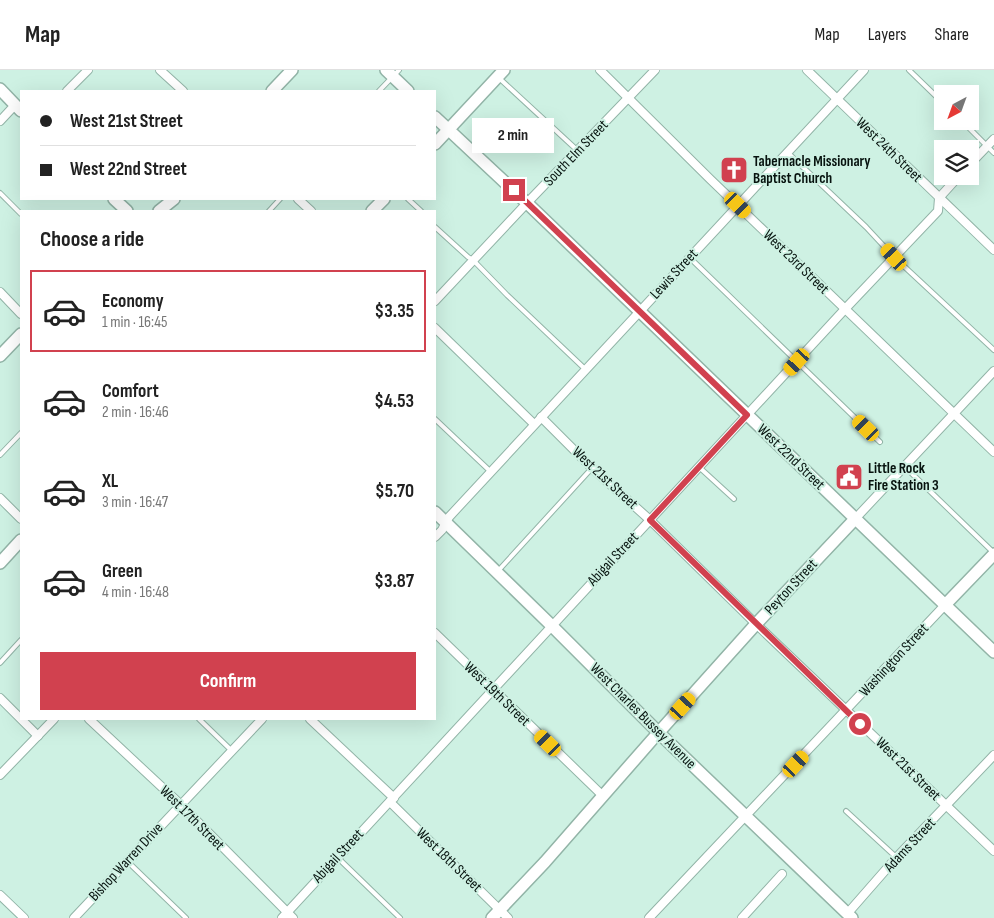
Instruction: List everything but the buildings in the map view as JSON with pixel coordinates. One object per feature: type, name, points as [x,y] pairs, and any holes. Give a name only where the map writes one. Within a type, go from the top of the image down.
[{"type":"street","points":[[67,90],[88,70]]},
{"type":"street","points":[[160,70],[182,90]]},
{"type":"street","points":[[273,90],[292,70]]},
{"type":"street","name":"West 23rd Street","points":[[600,70],[994,452]]},
{"type":"street","name":"South Elm Street","points":[[436,300],[527,202],[655,70]]},
{"type":"street","name":"West 24th Street","points":[[807,70],[994,250]]},
{"type":"street","name":"Lewis Street","points":[[446,524],[449,517],[540,417],[864,70]]},
{"type":"street","points":[[392,72],[407,90]]},
{"type":"street","points":[[436,143],[501,73]]},
{"type":"street","points":[[0,89],[18,108],[0,121]]},
{"type":"street","name":"West 22nd Street","points":[[436,118],[527,202],[994,652]]},
{"type":"street","points":[[979,154],[994,139]]},
{"type":"street","name":"Abigail Street","points":[[287,916],[337,857],[392,800],[551,625],[938,211],[939,198],[951,185]]},
{"type":"street","points":[[115,200],[126,210]]},
{"type":"street","points":[[160,210],[173,200]]},
{"type":"street","points":[[299,200],[310,210]]},
{"type":"street","points":[[373,210],[383,200]]},
{"type":"street","points":[[0,292],[20,313]]},
{"type":"street","points":[[436,329],[534,424]]},
{"type":"street","points":[[0,356],[20,335]]},
{"type":"street","name":"Peyton Street","points":[[500,915],[756,624],[994,371]]},
{"type":"street","name":"West 21st Street","points":[[540,417],[592,468],[650,520],[994,851]]},
{"type":"street","points":[[0,498],[20,518]]},
{"type":"street","name":"West Charles Bussey Avenue","points":[[436,513],[745,817],[849,916]]},
{"type":"street","points":[[436,536],[446,524]]},
{"type":"street","points":[[0,563],[20,541]]},
{"type":"street","name":"Washington Street","points":[[649,918],[994,553]]},
{"type":"street","name":"West 19th Street","points":[[436,634],[603,796]]},
{"type":"street","points":[[0,698],[20,718]]},
{"type":"street","points":[[22,720],[38,736]]},
{"type":"street","points":[[0,776],[53,720]]},
{"type":"street","name":"West 17th Street","points":[[90,720],[180,804],[287,916]]},
{"type":"street","name":"Bishop Warren Drive","points":[[75,918],[180,804],[261,720]]},
{"type":"street","name":"West 18th Street","points":[[311,720],[392,800],[500,915]]},
{"type":"street","name":"Adams Street","points":[[849,916],[896,858],[994,755]]},
{"type":"street","points":[[746,917],[782,874]]},
{"type":"street","points":[[0,894],[24,918]]},
{"type":"lane","points":[[910,70],[934,94]]},
{"type":"lane","points":[[380,90],[392,72]]},
{"type":"lane","points":[[501,73],[578,151]]},
{"type":"lane","points":[[971,130],[994,153]]},
{"type":"lane","points":[[787,152],[866,227],[894,257],[994,350]]},
{"type":"lane","points":[[0,193],[20,213]]},
{"type":"lane","points":[[270,210],[279,200]]},
{"type":"lane","points":[[409,200],[420,210]]},
{"type":"lane","points":[[436,228],[473,260],[585,369]]},
{"type":"lane","points":[[689,258],[880,442]]},
{"type":"lane","points":[[436,420],[491,472]]},
{"type":"lane","points":[[0,455],[20,434]]},
{"type":"lane","points":[[904,466],[994,553]]},
{"type":"lane","points":[[699,467],[734,499]]},
{"type":"lane","points":[[497,572],[592,468]]},
{"type":"lane","points":[[0,663],[20,641]]},
{"type":"lane","points":[[200,720],[232,751]]},
{"type":"lane","points":[[846,811],[896,858]]},
{"type":"lane","points":[[337,857],[400,918]]},
{"type":"lane","points":[[127,861],[186,918]]},
{"type":"place","name":"Tabernacle Missionary Baptist Church","points":[[734,170]]},
{"type":"place","name":"Little Rock Fire Station 3","points":[[849,477]]},
{"type":"route","points":[[514,190],[747,415],[650,520],[860,724]]}]
